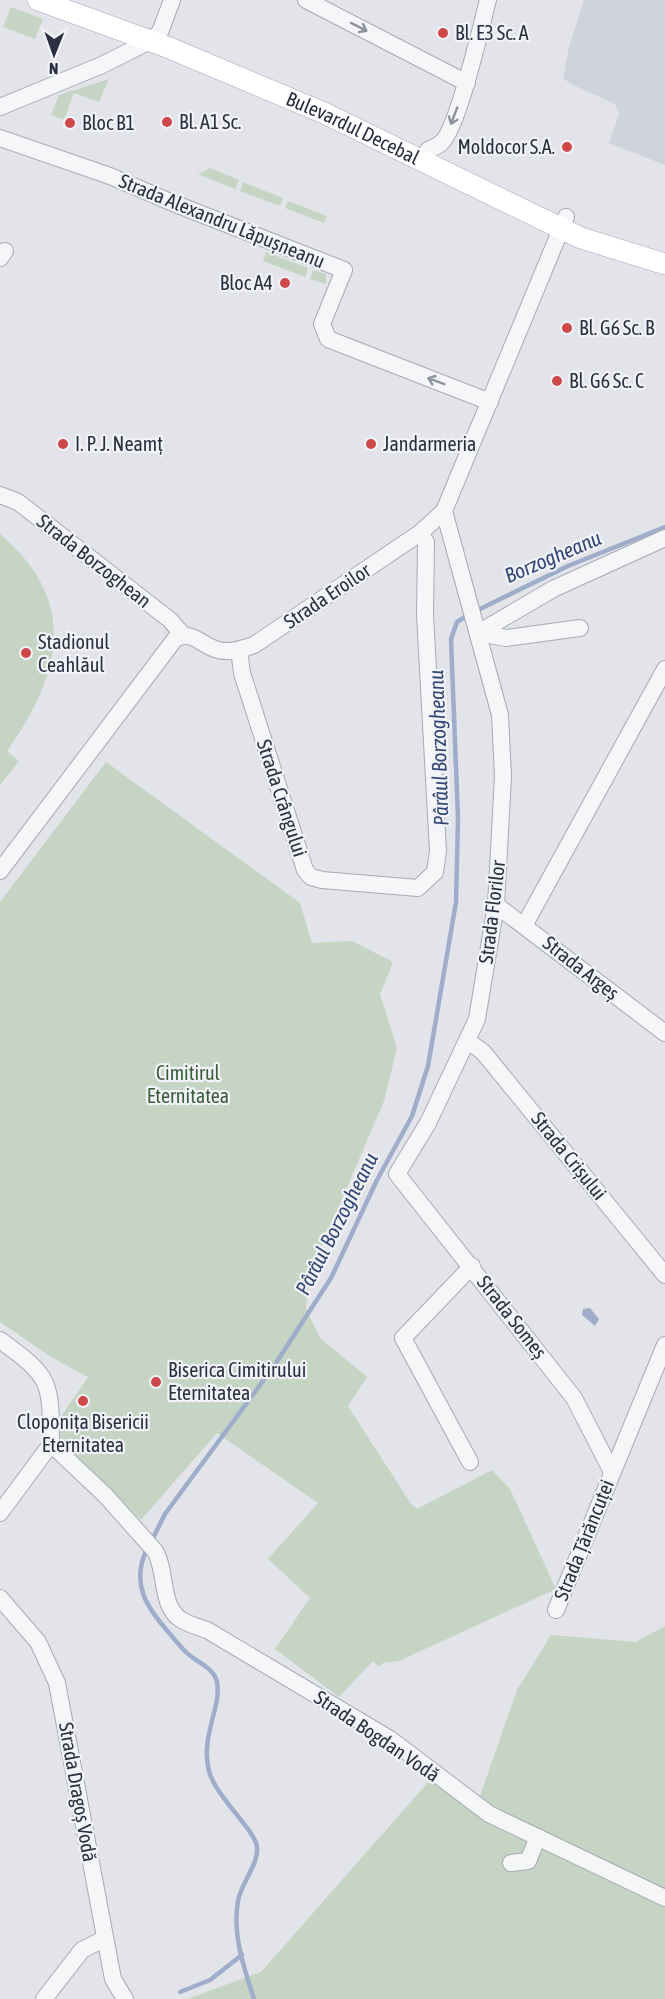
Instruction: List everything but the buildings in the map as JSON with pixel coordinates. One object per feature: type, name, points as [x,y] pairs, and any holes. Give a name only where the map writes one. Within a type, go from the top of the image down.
[{"type":"main road","name":"Bulevardul Decebal","points":[[38,0],[155,37],[329,102],[429,150],[564,224],[665,249]]},
{"type":"main road","name":"Bulevardul Decebal","points":[[71,0],[564,224],[665,264]]},
{"type":"street","points":[[0,107],[102,65],[155,37],[172,0]]},
{"type":"street","points":[[306,0],[467,83]]},
{"type":"street","points":[[429,150],[442,142],[467,83],[488,0]]},
{"type":"street","name":"Strada Alexandru Lăpușneanu","points":[[0,138],[110,176],[344,270],[322,324],[328,339],[490,402]]},
{"type":"street","name":"Strada Eroilor","points":[[183,634],[216,650],[242,649],[266,639],[420,533],[444,511],[564,224]]},
{"type":"street","name":"Strada Borzoghean","points":[[0,495],[18,502],[170,620],[183,634]]},
{"type":"street","name":"Strada Florilor","points":[[397,1174],[428,1123],[477,1019],[496,904],[503,776],[500,715],[444,511]]},
{"type":"street","name":"Strada Crângului","points":[[242,649],[240,657],[242,673],[305,870],[311,877],[322,880],[418,888],[435,872],[438,850],[425,615],[426,542],[420,533]]},
{"type":"street","points":[[477,629],[553,589],[665,538]]},
{"type":"street","points":[[477,629],[506,638],[580,628]]},
{"type":"street","points":[[0,871],[164,652],[183,634]]},
{"type":"street","name":"Strada Florilor","points":[[525,924],[661,688],[665,669]]},
{"type":"street","name":"Strada Argeș","points":[[496,904],[665,1033]]},
{"type":"street","name":"Strada Crișului","points":[[468,1041],[483,1052],[506,1078],[665,1275]]},
{"type":"street","name":"Strada Someș","points":[[397,1174],[472,1266],[574,1398],[611,1470]]},
{"type":"street","points":[[470,1462],[403,1338],[472,1266]]},
{"type":"street","points":[[0,1340],[32,1363],[44,1376],[51,1404],[51,1444],[0,1513]]},
{"type":"street","name":"Strada Țărăncuței","points":[[556,1610],[611,1470],[665,1345]]},
{"type":"street","name":"Strada Bogdan Vodă","points":[[51,1444],[106,1496],[155,1551],[160,1560],[172,1612],[181,1619],[207,1630],[390,1739],[489,1815],[665,1898]]},
{"type":"street","name":"Strada Dragoș Vodă","points":[[0,1598],[38,1642],[57,1683],[104,1939],[113,1979],[125,1999]]},
{"type":"street","points":[[511,1863],[528,1862],[538,1837]]},
{"type":"street","points":[[44,1999],[82,1950],[104,1939]]},
{"type":"shaded area","points":[[584,0],[665,0],[665,165],[609,143],[619,114],[615,104],[563,78],[569,47]]},
{"type":"green space","points":[[11,7],[43,19],[35,39],[3,27]]},
{"type":"green space","points":[[109,79],[99,102],[74,93],[64,120],[51,115],[59,95]]},
{"type":"green space","points":[[210,168],[239,180],[235,189],[198,174]]},
{"type":"green space","points":[[243,182],[283,198],[280,206],[240,191]]},
{"type":"green space","points":[[288,201],[327,216],[324,223],[285,208]]},
{"type":"green space","points":[[266,252],[308,268],[305,277],[263,261]]},
{"type":"green space","points":[[313,270],[326,274],[326,284],[310,279]]},
{"type":"green space","name":"Stadionul Ceahlăul","points":[[0,534],[25,560],[42,586],[52,612],[54,639],[50,666],[40,694],[7,751],[19,761],[0,785]]},
{"type":"green space","name":"Cimitirul Eternitatea","points":[[106,762],[300,903],[312,943],[352,941],[393,962],[380,994],[397,1048],[384,1101],[310,1274],[306,1309],[320,1338],[367,1377],[348,1406],[411,1504],[417,1509],[492,1470],[510,1489],[556,1589],[399,1661],[383,1663],[379,1667],[373,1661],[339,1697],[275,1649],[310,1598],[268,1559],[318,1503],[217,1433],[141,1520],[59,1441],[56,1424],[88,1377],[51,1357],[0,1322],[0,902]]},
{"type":"green space","points":[[665,1626],[665,1999],[187,1999],[261,1972],[438,1771],[479,1799],[517,1690],[551,1635],[636,1642]]},
{"type":"water","points":[[590,1308],[599,1319],[595,1326],[582,1315],[583,1309]]},
{"type":"waterway","name":"Borzogheanu","points":[[476,611],[568,566],[665,527]]},
{"type":"waterway","name":"Pârâul Borzogheanu","points":[[151,1542],[165,1514],[274,1366],[331,1278],[377,1180],[412,1116],[428,1066],[456,902],[458,818],[451,639],[457,622],[468,615]]},
{"type":"waterway","name":"Pârâul Borzogheanu","points":[[147,1549],[140,1573],[148,1605],[183,1649],[207,1667],[217,1682],[217,1702],[207,1746],[209,1771],[219,1791],[250,1832],[257,1847],[255,1860],[240,1894],[237,1913],[240,1951],[254,1999]]},
{"type":"waterway","points":[[180,1992],[210,1980],[242,1955]]},
{"type":"place","name":"Bl. E3 Sc. A","points":[[443,33]]},
{"type":"place","name":"Bl. A1 Sc.","points":[[167,122]]},
{"type":"place","name":"Bloc B1","points":[[70,123]]},
{"type":"place","name":"Moldocor S.A.","points":[[567,147]]},
{"type":"place","name":"Bloc A4","points":[[285,283]]},
{"type":"place","name":"Bl. G6 Sc. B","points":[[567,328]]},
{"type":"place","name":"Bl. G6 Sc. C","points":[[557,381]]},
{"type":"place","name":"I. P. J. Neamț","points":[[63,444]]},
{"type":"place","name":"Jandarmeria","points":[[371,444]]},
{"type":"place","name":"Stadionul Ceahlăul","points":[[26,653]]},
{"type":"place","name":"Biserica Cimitirului Eternitatea","points":[[156,1382]]},
{"type":"place","name":"Cloponița Bisericii Eternitatea","points":[[83,1401]]}]
